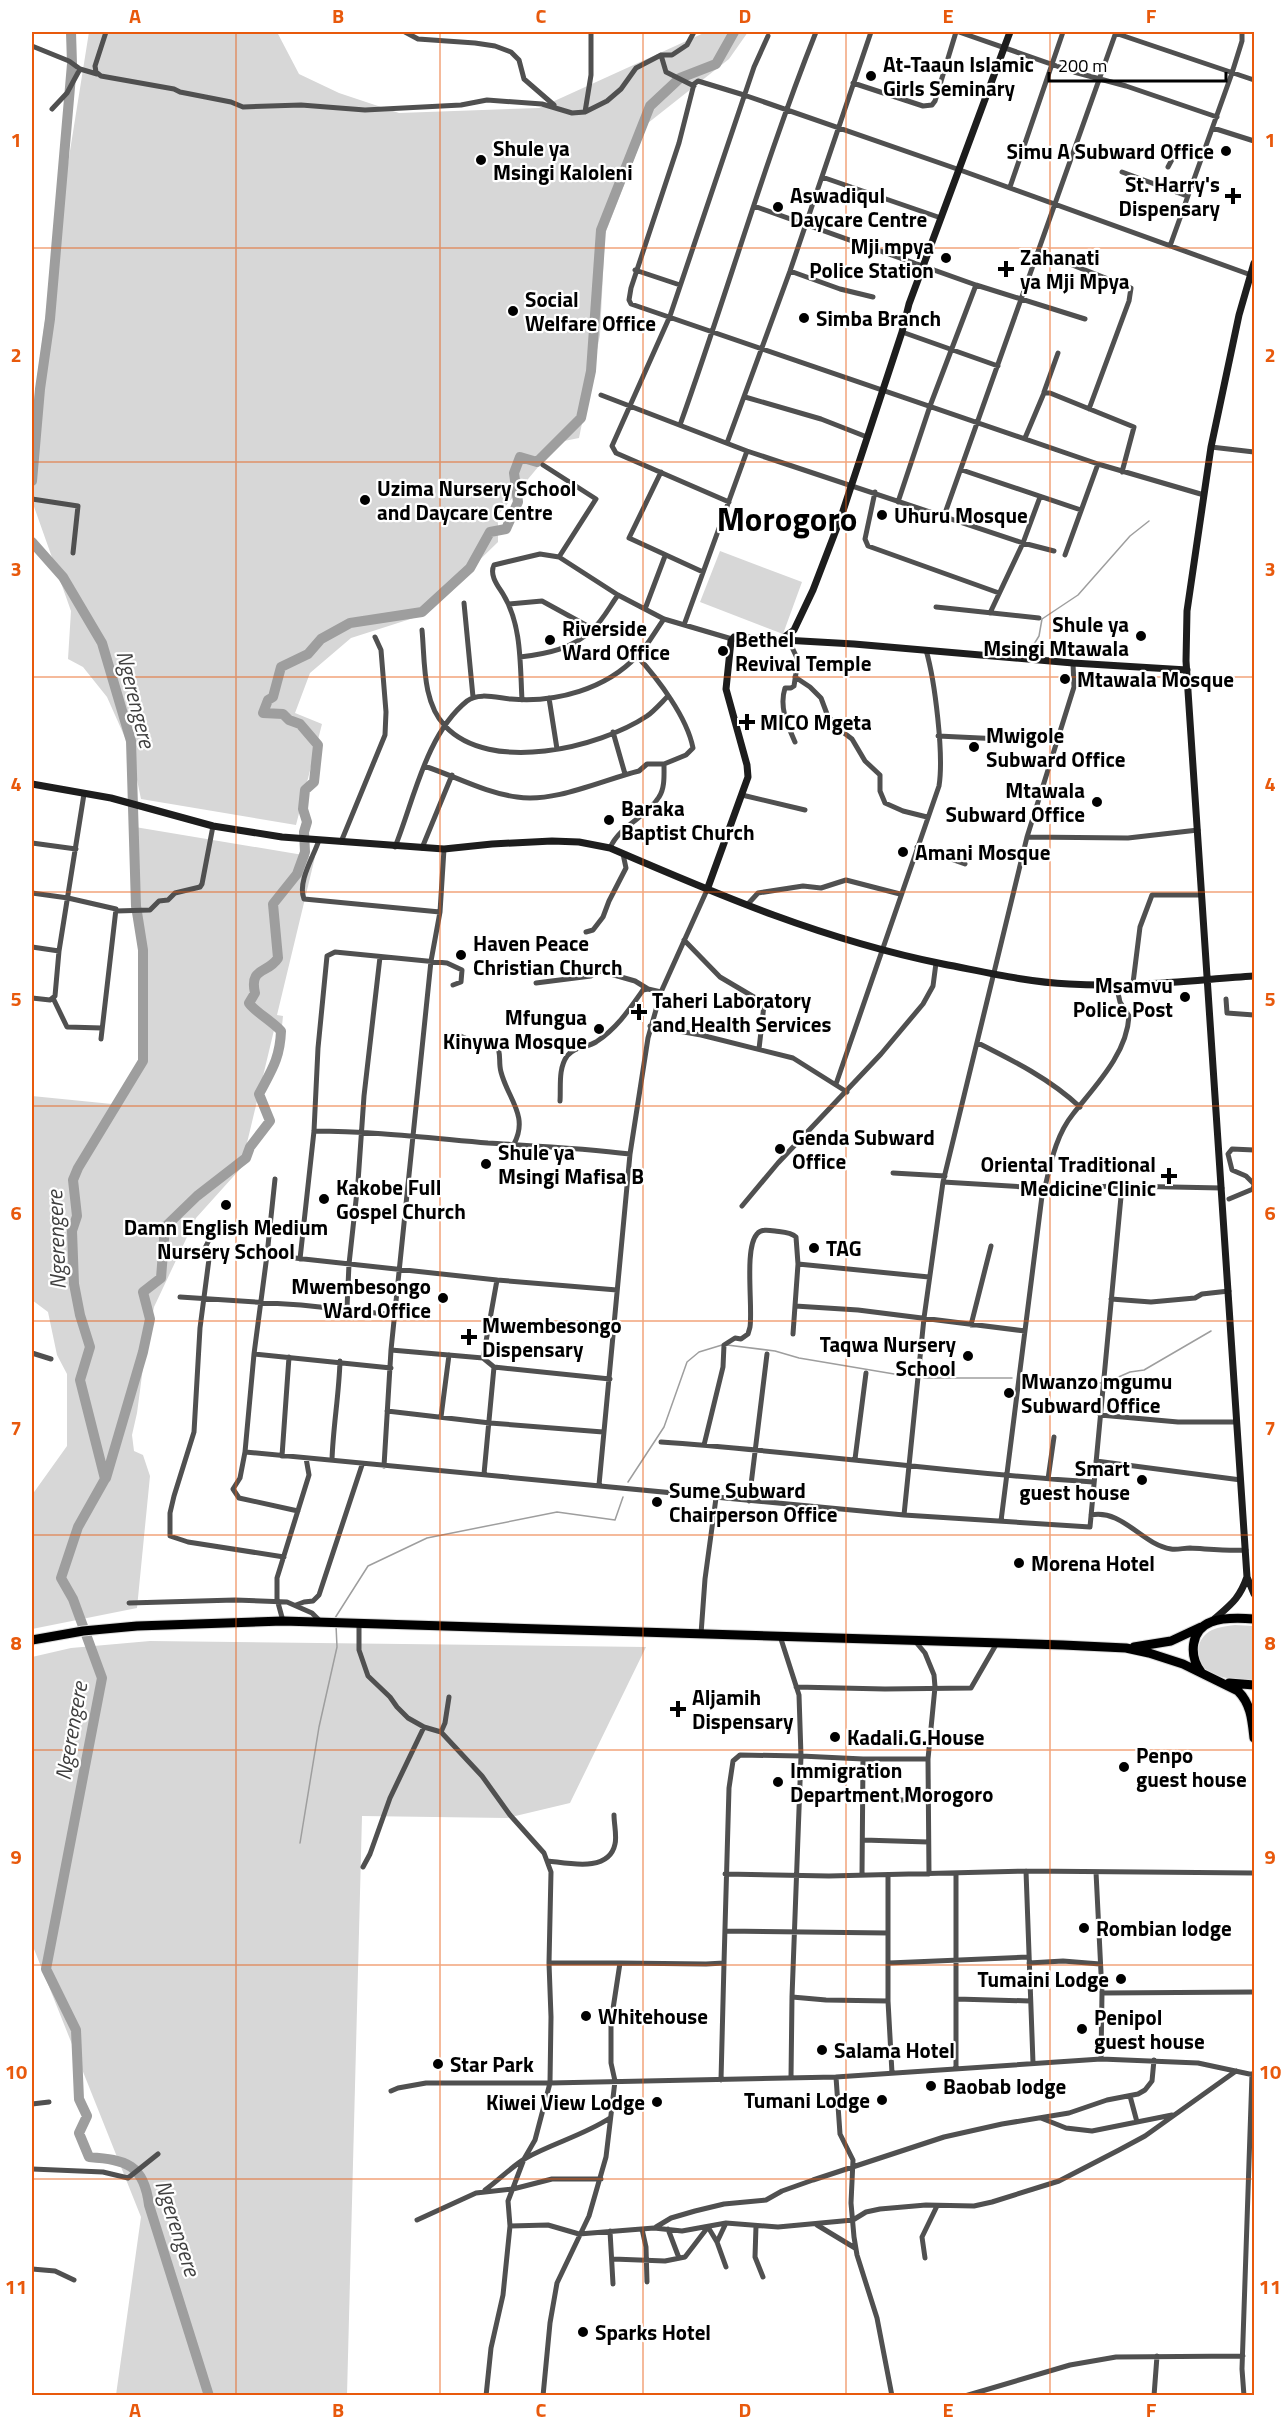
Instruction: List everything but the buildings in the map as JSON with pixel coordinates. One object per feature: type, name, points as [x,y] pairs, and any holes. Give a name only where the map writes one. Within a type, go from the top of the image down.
[{"type":"highway","points":[[1126,1648],[1171,1641],[1209,1623],[1254,1619]]},
{"type":"highway","points":[[32,1640],[105,1628],[206,1622],[283,1621],[913,1639],[1126,1648],[1166,1658],[1230,1686],[1245,1697],[1252,1717],[1254,1738]]},
{"type":"highway","points":[[1203,1673],[1196,1664],[1193,1649],[1196,1636],[1209,1623]]},
{"type":"highway","points":[[1215,1679],[1254,1685]]},
{"type":"street","points":[[97,74],[95,65],[106,32]]},
{"type":"street","points":[[405,32],[418,39],[475,43],[495,46],[511,52],[519,60],[524,79],[558,107],[572,113],[585,112],[607,101],[621,89],[636,68],[661,55],[672,55],[687,45],[694,32]]},
{"type":"street","points":[[585,112],[591,75],[591,32]]},
{"type":"street","points":[[680,425],[714,332],[785,109],[816,32]]},
{"type":"street","points":[[727,443],[790,271],[871,32]]},
{"type":"street","points":[[853,82],[923,106],[932,105],[957,32],[1217,117]]},
{"type":"street","points":[[795,742],[787,724],[782,701],[785,688],[795,686],[798,660],[792,641],[794,630],[813,590],[852,486],[909,304],[1010,32]]},
{"type":"street","points":[[1010,188],[1051,63],[1064,32]]},
{"type":"street","points":[[944,516],[1115,32],[1254,80]]},
{"type":"street","points":[[1170,246],[1232,73],[1242,41],[1242,32]]},
{"type":"street","points":[[729,502],[613,450],[613,441],[669,316],[744,95],[768,36]]},
{"type":"street","points":[[32,46],[80,69],[104,77],[170,88],[185,94],[243,106],[301,105],[376,109],[461,105],[487,100],[558,107]]},
{"type":"street","points":[[661,55],[666,72],[694,86]]},
{"type":"street","points":[[52,109],[67,93],[80,69]]},
{"type":"street","points":[[1204,495],[1098,464],[630,302],[635,270],[679,143],[695,83],[699,82],[744,95],[960,170],[1251,275]]},
{"type":"street","points":[[1213,128],[1254,141]]},
{"type":"street","points":[[1168,167],[1177,150],[1201,158]]},
{"type":"street","points":[[1122,172],[1187,196]]},
{"type":"street","points":[[822,177],[942,218]]},
{"type":"street","points":[[754,206],[976,285],[1085,319]]},
{"type":"street","points":[[1039,252],[1131,288],[1130,301],[1089,409]]},
{"type":"street","points":[[1254,263],[1232,345],[1211,447],[1187,611],[1187,670],[1247,1577],[1254,1594]]},
{"type":"street","points":[[635,270],[680,285]]},
{"type":"street","points":[[790,271],[840,289],[873,297]]},
{"type":"street","points":[[898,502],[930,406],[976,285]]},
{"type":"street","points":[[902,332],[998,366]]},
{"type":"street","points":[[1025,438],[1058,353]]},
{"type":"street","points":[[1044,392],[1135,428],[1122,472]]},
{"type":"street","points":[[601,395],[747,451],[1023,543],[1054,551]]},
{"type":"street","points":[[745,397],[821,419],[867,437]]},
{"type":"street","points":[[1211,447],[1254,452]]},
{"type":"street","points":[[684,625],[747,451]]},
{"type":"street","points":[[1065,555],[1098,464]]},
{"type":"street","points":[[543,465],[596,499],[559,557]]},
{"type":"street","points":[[962,470],[1081,510]]},
{"type":"street","points":[[661,472],[628,538],[703,572]]},
{"type":"street","points":[[875,492],[865,539],[868,546],[999,593]]},
{"type":"street","points":[[990,613],[1023,543],[1040,497]]},
{"type":"street","points":[[32,499],[78,506],[74,554]]},
{"type":"street","points":[[522,700],[517,632],[509,604],[493,577],[492,570],[494,565],[540,554],[559,557],[618,595],[664,619],[732,639],[738,637],[1187,670]]},
{"type":"street","points":[[645,609],[665,556]]},
{"type":"street","points":[[520,657],[554,651],[572,644],[593,629],[618,595]]},
{"type":"street","points":[[509,604],[542,601],[593,629]]},
{"type":"street","points":[[464,603],[473,697]]},
{"type":"street","points":[[936,607],[1039,618]]},
{"type":"street","points":[[395,847],[430,750],[459,709],[473,697],[522,700],[549,698],[577,692],[600,683],[637,657],[664,619]]},
{"type":"street","points":[[422,630],[428,692],[445,727],[465,742],[479,748],[509,753],[584,743],[647,716],[667,697]]},
{"type":"street","points":[[780,640],[794,630]]},
{"type":"street","points":[[341,842],[385,735],[386,712],[381,650],[375,637]]},
{"type":"street","points":[[599,1485],[630,1154],[650,1026],[661,992],[707,890],[748,777],[748,768],[726,684],[732,639]]},
{"type":"street","points":[[836,1084],[939,781],[933,674],[926,650]]},
{"type":"street","points":[[424,766],[489,791],[526,798],[572,791],[642,770],[647,764],[664,764],[686,755],[693,748],[685,724],[660,683],[637,657]]},
{"type":"street","points":[[904,1515],[924,1318],[944,1179],[1027,837],[1074,687],[1073,663]]},
{"type":"street","points":[[795,677],[821,698],[835,726],[852,739],[865,761],[880,775],[880,791],[884,802],[903,811],[927,817]]},
{"type":"street","points":[[549,698],[558,748]]},
{"type":"street","points":[[613,732],[625,774]]},
{"type":"street","points":[[938,736],[1001,739]]},
{"type":"street","points":[[610,848],[618,834],[644,815],[659,797],[663,786],[664,764]]},
{"type":"street","points":[[422,848],[452,776]]},
{"type":"street","points":[[32,784],[111,798],[213,826],[289,837],[444,849],[552,841],[579,842],[610,848],[707,890],[806,928],[882,950],[1015,979],[1070,985],[1157,984],[1254,976]]},
{"type":"street","points":[[84,794],[53,998],[67,1027],[102,1028]]},
{"type":"street","points":[[742,795],[805,810]]},
{"type":"street","points":[[32,893],[113,907],[116,910],[141,912],[150,910],[159,901],[168,900],[174,893],[200,887],[213,826]]},
{"type":"street","points":[[1027,837],[1128,838],[1198,830]]},
{"type":"street","points":[[320,840],[306,876],[302,893],[304,899],[440,912]]},
{"type":"street","points":[[32,843],[76,849]]},
{"type":"street","points":[[917,847],[965,864]]},
{"type":"street","points":[[384,1466],[391,1350],[431,961],[440,912],[444,849]]},
{"type":"street","points":[[586,932],[593,930],[603,917],[626,868],[623,854]]},
{"type":"street","points":[[747,905],[758,893],[803,886],[820,888],[846,880],[900,894]]},
{"type":"street","points":[[1134,983],[1140,927],[1152,895],[1202,896]]},
{"type":"street","points":[[100,1039],[116,910]]},
{"type":"street","points":[[684,940],[720,977],[764,1005],[759,1049]]},
{"type":"street","points":[[32,947],[59,951]]},
{"type":"street","points":[[300,1259],[314,1131],[318,1048],[327,956],[335,952],[447,963],[461,968],[462,980],[453,985]]},
{"type":"street","points":[[347,1308],[361,1131],[380,957]]},
{"type":"street","points":[[742,1206],[778,1163],[847,1092],[923,1004],[933,986],[936,963]]},
{"type":"street","points":[[536,983],[591,976],[597,971],[635,981],[648,989],[661,992]]},
{"type":"street","points":[[1000,1521],[1044,1187],[1055,1147],[1072,1114],[1080,1107],[1113,1062],[1122,1044],[1129,1016],[1120,1002],[1116,984]]},
{"type":"street","points":[[560,1101],[560,1076],[567,1057],[578,1047],[587,1047],[596,1042],[615,1027],[643,990],[648,989]]},
{"type":"street","points":[[32,998],[53,998]]},
{"type":"street","points":[[1226,999],[1227,1013],[1254,1015]]},
{"type":"street","points":[[650,1026],[700,1035],[793,1058],[847,1092]]},
{"type":"street","points":[[458,1035],[474,1042],[496,1044],[500,1049],[501,1074],[517,1109],[519,1120],[520,1133],[514,1144]]},
{"type":"street","points":[[978,1043],[1044,1078],[1080,1107]]},
{"type":"street","points":[[314,1131],[361,1131],[565,1146],[630,1154]]},
{"type":"street","points":[[1229,1199],[1253,1189],[1254,1184],[1246,1176],[1232,1170],[1228,1154],[1232,1149],[1254,1150]]},
{"type":"street","points":[[892,1173],[1044,1187],[1222,1188]]},
{"type":"street","points":[[275,1179],[245,1452],[240,1478],[233,1487],[235,1495],[247,1501],[298,1511]]},
{"type":"street","points":[[245,1452],[362,1465],[484,1474],[904,1515],[1090,1527],[1122,1186]]},
{"type":"street","points":[[215,1228],[205,1248],[210,1259],[203,1299],[194,1432],[170,1513],[170,1536],[188,1542],[284,1557]]},
{"type":"street","points":[[704,1445],[723,1367],[724,1345],[735,1338],[741,1339],[748,1334],[750,1327],[751,1252],[755,1236],[760,1231],[770,1230],[793,1234],[798,1244],[793,1334]]},
{"type":"street","points":[[971,1325],[991,1246]]},
{"type":"street","points":[[267,1255],[497,1280],[617,1290]]},
{"type":"street","points":[[798,1264],[929,1277]]},
{"type":"street","points":[[483,1358],[497,1280]]},
{"type":"street","points":[[1111,1299],[1151,1302],[1195,1298],[1202,1294],[1229,1291]]},
{"type":"street","points":[[180,1297],[347,1308],[395,1315]]},
{"type":"street","points":[[795,1306],[847,1309],[1025,1331]]},
{"type":"street","points":[[391,1350],[483,1358],[495,1367],[610,1380]]},
{"type":"street","points":[[32,1353],[51,1359]]},
{"type":"street","points":[[254,1354],[391,1368]]},
{"type":"street","points":[[749,1501],[767,1354]]},
{"type":"street","points":[[441,1417],[449,1355]]},
{"type":"street","points":[[282,1456],[289,1357]]},
{"type":"street","points":[[332,1460],[340,1361]]},
{"type":"street","points":[[484,1474],[495,1367]]},
{"type":"street","points":[[855,1459],[866,1373]]},
{"type":"street","points":[[387,1411],[490,1423],[603,1432]]},
{"type":"street","points":[[1100,1415],[1178,1422],[1237,1422]]},
{"type":"street","points":[[1048,1479],[1054,1437]]},
{"type":"street","points":[[661,1442],[755,1448],[1006,1476],[1093,1482]]},
{"type":"street","points":[[283,1621],[276,1593],[277,1578],[309,1475],[306,1458]]},
{"type":"street","points":[[1096,1461],[1241,1480]]},
{"type":"street","points":[[296,1605],[313,1601],[320,1595],[362,1465]]},
{"type":"street","points":[[701,1634],[705,1579],[717,1498]]},
{"type":"street","points":[[1091,1515],[1102,1513],[1113,1515],[1125,1525],[1170,1549],[1246,1550]]},
{"type":"street","points":[[1209,1623],[1232,1605],[1242,1591],[1247,1577]]},
{"type":"street","points":[[129,1604],[235,1600],[279,1602],[296,1605],[325,1623]]},
{"type":"street","points":[[359,1624],[359,1650],[368,1676],[390,1697],[400,1711],[424,1727],[441,1732],[482,1776],[510,1815],[533,1840],[548,1861],[552,1878],[549,1963],[550,2083],[535,2140],[524,2159],[508,2201],[510,2226],[503,2295],[491,2348],[486,2396]]},
{"type":"street","points":[[780,1636],[796,1687],[801,1756],[791,2078]]},
{"type":"street","points":[[913,1639],[925,1653],[934,1675],[935,1687],[928,1759],[929,1874]]},
{"type":"street","points":[[796,1687],[971,1688],[997,1642]]},
{"type":"street","points":[[441,1732],[445,1723],[449,1697]]},
{"type":"street","points":[[363,1867],[390,1798],[424,1727]]},
{"type":"street","points":[[721,2080],[725,1874],[729,1788],[733,1761],[740,1755],[928,1759]]},
{"type":"street","points":[[862,1875],[863,1759]]},
{"type":"street","points":[[863,1800],[928,1800]]},
{"type":"street","points":[[548,1861],[586,1864],[602,1861],[612,1852],[616,1843],[614,1815]]},
{"type":"street","points":[[863,1840],[928,1842]]},
{"type":"street","points":[[725,1874],[797,1876],[1026,1872],[1254,1873]]},
{"type":"street","points":[[1026,1872],[1033,2063]]},
{"type":"street","points":[[1096,1872],[1102,1993],[1101,2059]]},
{"type":"street","points":[[956,1874],[956,2069]]},
{"type":"street","points":[[888,1875],[888,2001],[892,2073]]},
{"type":"street","points":[[725,1930],[888,1933]]},
{"type":"street","points":[[889,1963],[1028,1960],[1100,1964]]},
{"type":"street","points":[[549,1963],[724,1963]]},
{"type":"street","points":[[543,2396],[550,2323],[557,2283],[589,2216],[606,2157],[615,2081],[611,2063],[611,2022],[620,1963]]},
{"type":"street","points":[[1102,1993],[1254,1992]]},
{"type":"street","points":[[792,1997],[888,2001]]},
{"type":"street","points":[[956,1999],[1030,2001]]},
{"type":"street","points":[[391,2091],[426,2083],[550,2083],[836,2077],[1101,2059],[1198,2063],[1253,2074],[1243,2356],[1244,2396]]},
{"type":"street","points":[[654,2228],[671,2218],[695,2211],[724,2204],[766,2200],[782,2191],[853,2166],[958,2134],[1069,2113],[1107,2100],[1130,2096],[1145,2090],[1152,2081],[1154,2060]]},
{"type":"street","points":[[510,2226],[548,2225],[579,2234],[654,2228],[682,2231],[726,2223],[756,2226],[815,2225],[853,2220],[856,2216],[870,2211],[906,2206],[983,2204],[1059,2181],[1145,2136],[1236,2071]]},
{"type":"street","points":[[836,2077],[840,2134],[851,2153],[853,2166],[853,2220],[856,2248],[877,2318],[892,2396]]},
{"type":"street","points":[[1130,2096],[1137,2122]]},
{"type":"street","points":[[32,2104],[49,2102]]},
{"type":"street","points":[[1039,2118],[1066,2128],[1092,2132],[1176,2114]]},
{"type":"street","points":[[483,2192],[524,2159],[564,2140],[591,2131],[610,2118]]},
{"type":"street","points":[[32,2169],[103,2172],[128,2178],[158,2154]]},
{"type":"street","points":[[417,2220],[451,2203],[483,2192],[513,2189],[552,2179],[601,2180]]},
{"type":"street","points":[[925,2258],[922,2237],[937,2206]]},
{"type":"street","points":[[717,2242],[726,2223]]},
{"type":"street","points":[[815,2225],[856,2248]]},
{"type":"street","points":[[756,2226],[755,2257],[763,2277]]},
{"type":"street","points":[[708,2227],[717,2242],[726,2267]]},
{"type":"street","points":[[613,2259],[665,2261],[685,2257],[708,2227]]},
{"type":"street","points":[[642,2229],[647,2260],[647,2282]]},
{"type":"street","points":[[668,2229],[678,2258]]},
{"type":"street","points":[[610,2231],[613,2284]]},
{"type":"street","points":[[32,2269],[54,2271],[74,2280]]},
{"type":"street","points":[[1154,2396],[1157,2356]]},
{"type":"street","points":[[965,2396],[1070,2365],[1116,2357],[1243,2356]]},
{"type":"shaded area","points":[[89,32],[277,32],[299,74],[339,93],[399,113],[539,108],[706,32],[748,32],[729,59],[648,123],[605,234],[600,335],[579,438],[559,442],[498,515],[498,542],[423,615],[351,638],[310,673],[295,713],[322,724],[296,825],[141,799],[131,751],[107,697],[83,667],[68,659],[71,611],[32,501],[32,415],[58,226]]},
{"type":"shaded area","points":[[720,551],[802,582],[783,634],[700,602]]},
{"type":"shaded area","points":[[135,827],[315,857],[277,1015],[283,1016],[282,1026],[275,1026],[241,1168],[196,1218],[154,1307],[132,1435],[134,1451],[143,1455],[150,1476],[137,1608],[32,1629],[32,1495],[67,1446],[67,1374],[57,1355],[48,1312],[32,1300],[32,1096],[112,1104],[142,1061],[140,881]]},
{"type":"shaded area","points":[[1235,1625],[1254,1626],[1254,1681],[1231,1679],[1214,1674],[1204,1668],[1200,1662],[1199,1644],[1206,1634],[1217,1628]]},
{"type":"shaded area","points":[[150,1641],[646,1647],[570,1803],[507,1818],[362,1816],[347,2395],[116,2395],[141,2217],[32,1944],[32,1657],[71,1648]]},
{"type":"waterway","name":"Ngerengere","points":[[32,481],[40,389],[50,319],[72,64],[71,32]]},
{"type":"waterway","points":[[106,1478],[143,1352],[150,1319],[143,1292],[161,1278],[165,1227],[197,1196],[246,1158],[250,1147],[270,1121],[259,1094],[277,1057],[281,1031],[249,1003],[255,993],[254,985],[257,975],[278,958],[273,904],[297,874],[305,852],[304,832],[307,822],[303,809],[305,790],[314,782],[318,745],[300,724],[289,720],[283,714],[263,713],[268,700],[273,697],[281,667],[308,654],[321,639],[350,623],[422,612],[470,568],[490,532],[506,529],[518,502],[514,473],[520,457],[537,462],[581,418],[591,371],[601,230],[650,106],[680,78],[716,64],[734,32]]},
{"type":"waterway","points":[[1026,657],[1039,636],[1042,619],[1078,595],[1130,536],[1149,521]]},
{"type":"waterway","name":"Ngerengere","points":[[32,542],[63,577],[102,643],[131,741],[136,906],[143,950],[143,1061],[73,1180],[77,1216],[72,1231],[74,1284],[80,1315],[90,1347],[80,1380],[105,1479],[78,1527],[61,1578],[73,1599],[102,1678],[46,1969],[76,2030],[79,2099],[87,2116],[79,2133],[89,2157],[123,2163],[138,2173],[143,2181],[209,2396]]},
{"type":"waterway","points":[[1107,1382],[1130,1372],[1144,1370],[1211,1331]]},
{"type":"waterway","points":[[628,1482],[664,1427],[687,1362],[699,1352],[722,1345]]},
{"type":"waterway","points":[[727,1345],[775,1351],[799,1358],[906,1376]]},
{"type":"waterway","points":[[924,1378],[1012,1378]]},
{"type":"waterway","points":[[1026,1379],[1101,1383]]},
{"type":"waterway","points":[[335,1618],[368,1566],[427,1538],[557,1512],[615,1520],[623,1497]]},
{"type":"waterway","points":[[300,1843],[319,1727],[337,1647],[336,1625]]},
{"type":"place","name":"At-Taaun Islamic Girls Seminary","points":[[871,76]]},
{"type":"place","name":"Simu A Subward Office","points":[[1226,151]]},
{"type":"place","name":"Shule ya Msingi Kaloleni","points":[[481,160]]},
{"type":"place","name":"St. Harry's Dispensary","points":[[1233,196]]},
{"type":"place","name":"Aswadiqul Daycare Centre","points":[[778,207]]},
{"type":"place","name":"Mji mpya Police Station","points":[[946,258]]},
{"type":"place","name":"Zahanati ya Mji Mpya","points":[[1006,269]]},
{"type":"place","name":"Social Welfare Office","points":[[513,311]]},
{"type":"place","name":"Simba Branch","points":[[804,318]]},
{"type":"place","name":"Uzima Nursery School and Daycare Centre","points":[[365,500]]},
{"type":"place","name":"Uhuru Mosque","points":[[882,515]]},
{"type":"place","name":"Shule ya Msingi Mtawala","points":[[1141,636]]},
{"type":"place","name":"Riverside Ward Office","points":[[550,640]]},
{"type":"place","name":"Bethel Revival Temple","points":[[723,651]]},
{"type":"place","name":"Mtawala Mosque","points":[[1065,679]]},
{"type":"place","name":"MICO Mgeta","points":[[747,722]]},
{"type":"place","name":"Mwigole Subward Office","points":[[974,747]]},
{"type":"place","name":"Mtawala Subward Office","points":[[1097,802]]},
{"type":"place","name":"Baraka Baptist Church","points":[[609,820]]},
{"type":"place","name":"Amani Mosque","points":[[903,852]]},
{"type":"place","name":"Haven Peace Christian Church","points":[[461,955]]},
{"type":"place","name":"Msamvu Police Post","points":[[1185,997]]},
{"type":"place","name":"Taheri Laboratory and Health Services","points":[[639,1012]]},
{"type":"place","name":"Mfungua Kinywa Mosque","points":[[599,1029]]},
{"type":"place","name":"Genda Subward Office","points":[[780,1149]]},
{"type":"place","name":"Shule ya Msingi Mafisa B","points":[[486,1164]]},
{"type":"place","name":"Oriental Traditional Medicine Clinic","points":[[1169,1176]]},
{"type":"place","name":"Kakobe Full Gospel Church","points":[[324,1199]]},
{"type":"place","name":"Damn English Medium Nursery School","points":[[226,1205]]},
{"type":"place","name":"TAG","points":[[814,1248]]},
{"type":"place","name":"Mwembesongo Ward Office","points":[[443,1298]]},
{"type":"place","name":"Mwembesongo Dispensary","points":[[469,1337]]},
{"type":"place","name":"Taqwa Nursery School","points":[[968,1356]]},
{"type":"place","name":"Mwanzo mgumu Subward Office","points":[[1009,1393]]},
{"type":"place","name":"Smart guest house","points":[[1142,1480]]},
{"type":"place","name":"Sume Subward Chairperson Office","points":[[657,1502]]},
{"type":"place","name":"Morena Hotel","points":[[1019,1563]]},
{"type":"place","name":"Aljamih Dispensary","points":[[678,1709]]},
{"type":"place","name":"Kadali.G.House","points":[[835,1737]]},
{"type":"place","name":"Penpo guest house","points":[[1124,1767]]},
{"type":"place","name":"Immigration Department Morogoro","points":[[778,1782]]},
{"type":"place","name":"Rombian lodge","points":[[1084,1928]]},
{"type":"place","name":"Tumaini Lodge","points":[[1121,1979]]},
{"type":"place","name":"Whitehouse","points":[[586,2016]]},
{"type":"place","name":"Penipol guest house","points":[[1082,2029]]},
{"type":"place","name":"Salama Hotel","points":[[822,2050]]},
{"type":"place","name":"Star Park","points":[[438,2064]]},
{"type":"place","name":"Baobab lodge","points":[[931,2086]]},
{"type":"place","name":"Tumani Lodge","points":[[882,2100]]},
{"type":"place","name":"Kiwei View Lodge","points":[[657,2102]]},
{"type":"place","name":"Sparks Hotel","points":[[583,2332]]},
{"type":"district","name":"Morogoro","points":[[787,519]]}]
